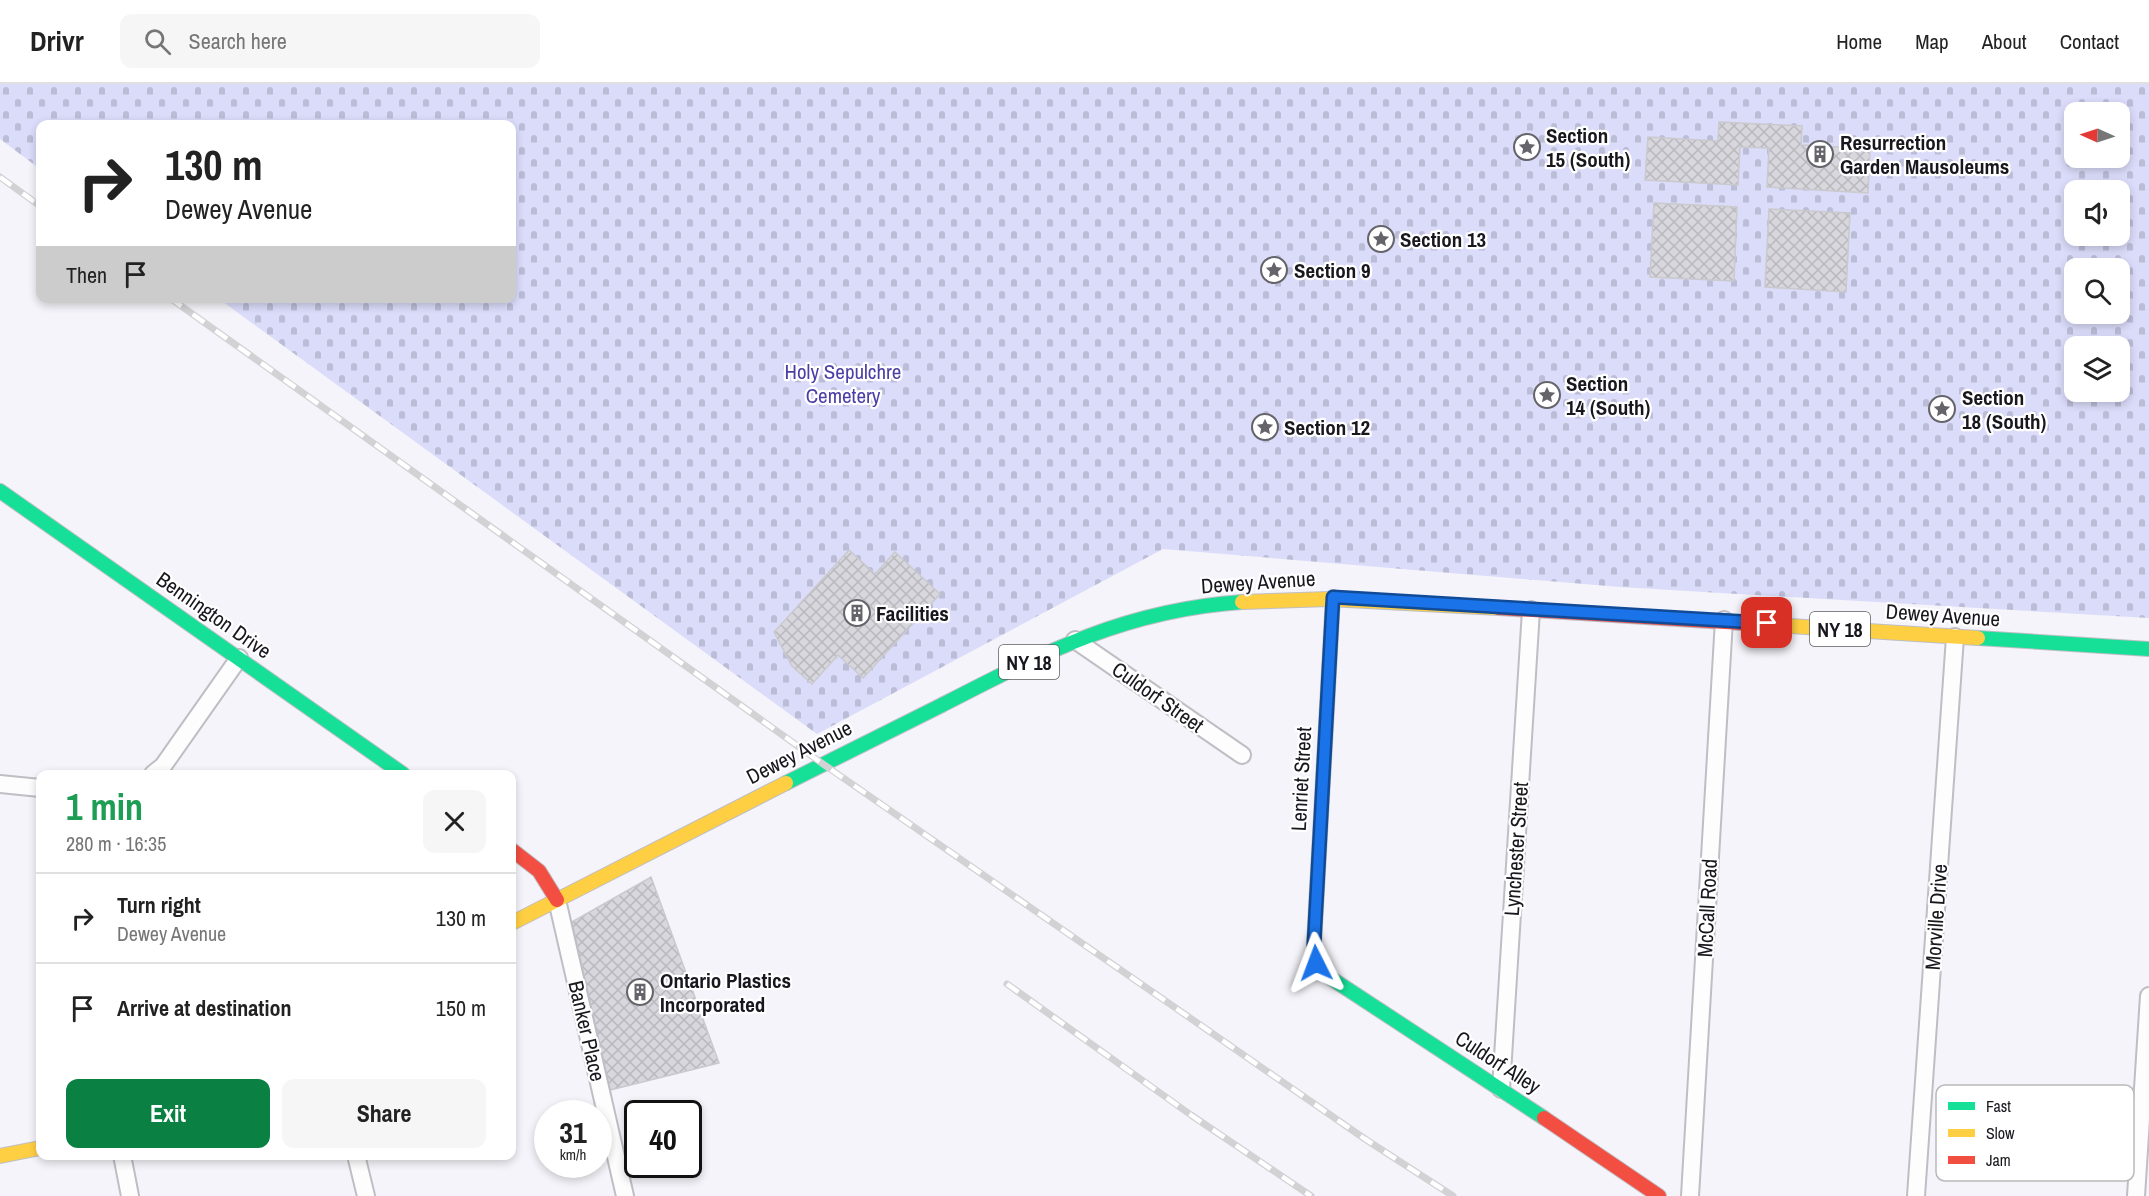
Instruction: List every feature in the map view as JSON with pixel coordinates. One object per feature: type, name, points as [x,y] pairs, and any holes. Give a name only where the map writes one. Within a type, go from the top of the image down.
[{"type":"main road","name":"Bennington Drive","points":[[0,491],[397,770]]},
{"type":"main road","name":"Dewey Avenue","points":[[516,921],[780,785],[1075,640],[1128,622],[1196,607],[1255,600],[1333,597],[1724,620],[2149,649]]},
{"type":"main road","name":"Lenriet Street","points":[[1316,963],[1315,933],[1333,597]]},
{"type":"main road","points":[[516,853],[539,871],[557,900]]},
{"type":"main road","name":"Culdorf Alley","points":[[1316,963],[1329,976],[1659,1196]]},
{"type":"main road","points":[[0,1156],[36,1149]]},
{"type":"street","name":"Lynchester Street","points":[[1501,1089],[1531,610]]},
{"type":"street","name":"McCall Road","points":[[1689,1196],[1724,620]]},
{"type":"street","name":"Morville Drive","points":[[1916,1196],[1956,637]]},
{"type":"street","name":"Culdorf Street","points":[[1075,640],[1242,755]]},
{"type":"street","points":[[158,770],[239,658]]},
{"type":"street","points":[[0,784],[36,788]]},
{"type":"street","name":"Banker Place","points":[[557,900],[625,1196]]},
{"type":"street","points":[[2136,1196],[2149,996]]},
{"type":"street","points":[[124,1160],[130,1196]]},
{"type":"street","points":[[357,1160],[366,1196]]},
{"type":"green space","name":"Holy Sepulchre Cemetery","points":[[0,84],[2149,84],[2149,618],[1620,587],[1163,549],[817,734],[224,303],[516,303],[516,120],[36,120],[36,166],[0,139]]},
{"type":"building","name":"Resurrection Garden Mausoleums","points":[[1719,122],[1802,126],[1801,145],[1870,149],[1868,193],[1767,187],[1769,148],[1740,147],[1738,185],[1645,180],[1648,137],[1718,141]]},
{"type":"building","points":[[1654,203],[1737,207],[1734,281],[1650,277]]},
{"type":"building","name":"Resurrection Garden Mausoleums","points":[[1769,209],[1850,213],[1846,292],[1765,287]]},
{"type":"building","name":"Facilities","points":[[849,550],[875,574],[895,552],[940,594],[863,678],[838,655],[812,684],[792,666],[774,632]]},
{"type":"building","name":"Ontario Plastics Incorporated","points":[[651,877],[719,1063],[610,1090],[572,922]]},
{"type":"railway","points":[[0,177],[36,203]]},
{"type":"railway","points":[[177,303],[823,764],[1365,1139],[1453,1196]]},
{"type":"railway","points":[[1007,984],[1191,1115],[1311,1196]]},
{"type":"traffic: fast","points":[[0,491],[397,770]]},
{"type":"traffic: fast","points":[[1333,597],[1314,944],[1316,963],[1329,977],[1544,1118]]},
{"type":"traffic: fast","points":[[786,783],[1015,668],[1086,637],[1160,614],[1242,602]]},
{"type":"traffic: fast","points":[[1978,638],[2149,649]]},
{"type":"traffic: slow","points":[[1242,602],[1329,599],[1499,608]]},
{"type":"traffic: slow","points":[[1741,623],[1978,638]]},
{"type":"traffic: slow","points":[[516,921],[786,783]]},
{"type":"traffic: slow","points":[[0,1156],[36,1149]]},
{"type":"traffic: jam","points":[[1499,608],[1741,623]]},
{"type":"traffic: jam","points":[[516,853],[539,871],[557,900]]},
{"type":"traffic: jam","points":[[1544,1118],[1659,1196]]},
{"type":"place","name":"Section 15 (South)","points":[[1527,147]]},
{"type":"place","name":"Resurrection Garden Mausoleums","points":[[1820,154]]},
{"type":"place","name":"Section 13","points":[[1381,239]]},
{"type":"place","name":"Section 9","points":[[1274,270]]},
{"type":"place","name":"Section 14 (South)","points":[[1547,395]]},
{"type":"place","name":"Section 18 (South)","points":[[1942,409]]},
{"type":"place","name":"Section 12","points":[[1265,427]]},
{"type":"place","name":"Facilities","points":[[857,613]]},
{"type":"place","name":"Ontario Plastics Incorporated","points":[[640,992]]},
{"type":"route","points":[[1316,963],[1314,944],[1333,597],[1767,623]]}]
